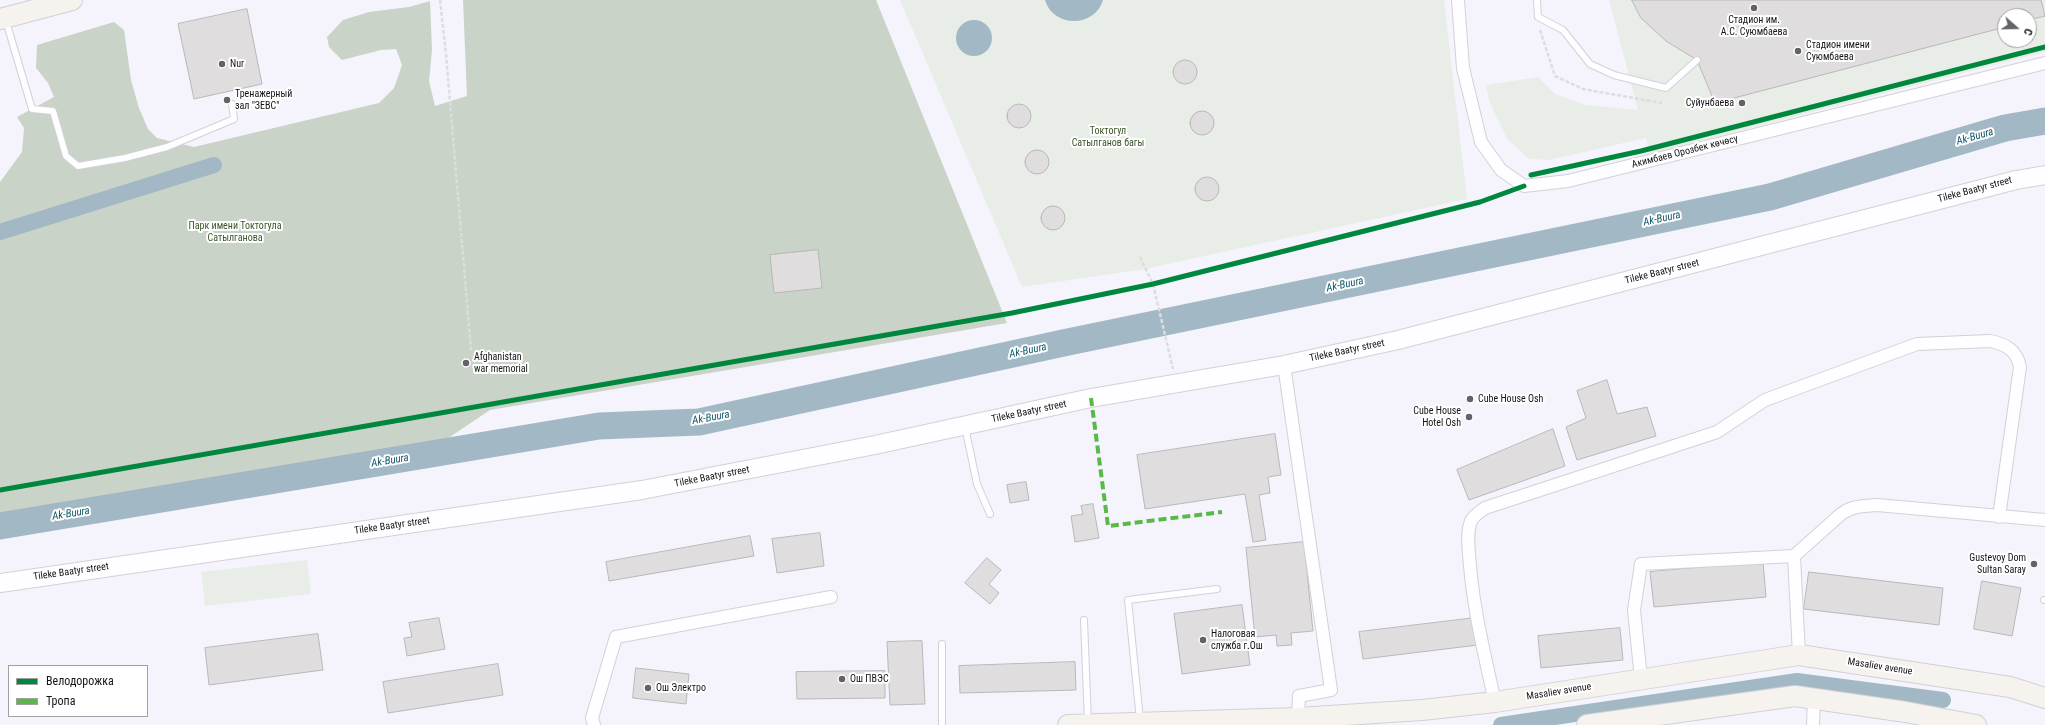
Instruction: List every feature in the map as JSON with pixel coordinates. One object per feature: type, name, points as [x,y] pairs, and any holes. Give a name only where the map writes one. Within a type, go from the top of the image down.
[{"type":"main road","points":[[2,18],[72,0]]},
{"type":"main road","name":"Masaliev avenue","points":[[1068,725],[1298,718],[1422,710],[1495,702],[1799,655],[2010,687],[2045,698]]},
{"type":"main road","points":[[1587,725],[1647,720],[1795,696],[1906,712],[1976,725]]},
{"type":"street","name":"Акимбаев Орозбек көчөсү","points":[[1458,0],[1463,68],[1481,142],[1502,170],[1524,186],[1568,181],[2045,63]]},
{"type":"street","name":"Tileke Baatyr street","points":[[0,583],[642,490],[875,445],[1091,398],[1284,364],[1398,340],[2016,180],[2045,175]]},
{"type":"street","points":[[1495,702],[1478,630],[1468,550],[1469,529],[1472,519],[1478,513],[1485,508],[1718,432],[1765,400],[1857,365],[1917,344],[1990,341],[1999,343],[2012,350],[2019,360],[2020,367],[1999,517]]},
{"type":"street","points":[[1284,364],[1331,690],[1299,696],[1298,718]]},
{"type":"street","points":[[1641,679],[1634,610],[1641,564],[1794,556],[1848,508],[1856,506],[1877,505],[2045,520]]},
{"type":"street","points":[[1794,556],[1799,655]]},
{"type":"street","points":[[594,725],[592,718],[616,637],[831,598]]},
{"type":"street","points":[[1813,725],[1814,698]]},
{"type":"lane","points":[[1537,0],[1538,17],[1563,30],[1590,64],[1614,75],[1666,88],[1698,60]]},
{"type":"lane","points":[[2,18],[32,109],[53,111],[66,156],[78,166],[125,158],[167,147],[234,119],[232,104]]},
{"type":"lane","points":[[964,426],[977,484],[990,514]]},
{"type":"lane","points":[[1140,723],[1128,600],[1217,588]]},
{"type":"lane","points":[[1084,620],[1088,724]]},
{"type":"lane","points":[[942,644],[942,725]]},
{"type":"path","points":[[440,0],[446,54],[471,350]]},
{"type":"path","points":[[1538,17],[1555,76],[1583,89],[1662,103]]},
{"type":"path","points":[[1140,257],[1153,284],[1177,383]]},
{"type":"path","points":[[1145,286],[1160,282]]},
{"type":"green space","name":"Парк имени Токтогула Сатылганова","points":[[463,0],[876,0],[1007,323],[490,410],[435,447],[0,517],[0,182],[22,152],[24,128],[17,117],[54,97],[48,83],[36,68],[37,45],[114,22],[124,30],[131,80],[139,108],[148,129],[157,138],[194,147],[379,103],[394,88],[402,65],[396,49],[381,50],[342,60],[329,47],[327,37],[343,20],[369,12],[409,7],[430,1],[432,50],[429,81],[435,106],[467,96]]},
{"type":"green space","name":"Токтогул Сатылганов багы","points":[[900,0],[1444,0],[1467,199],[1145,269],[1022,287]]},
{"type":"green space","name":"Суйунбаева","points":[[1609,0],[2045,0],[2045,52],[1650,154],[1646,138],[1549,160],[1529,159],[1507,139],[1489,101],[1486,85],[1538,77],[1555,94],[1586,105],[1638,110]]},
{"type":"green space","points":[[307,560],[311,594],[205,606],[201,572]]},
{"type":"water","points":[[1045,0],[1103,0],[1099,9],[1092,16],[1083,20],[1074,21],[1065,20],[1056,16],[1049,9]]},
{"type":"water","points":[[978,20],[987,25],[991,31],[991,45],[987,51],[978,56],[970,56],[961,51],[957,45],[956,34],[961,25],[967,21]]},
{"type":"building","name":"Стадион имени Суюмбаева","points":[[1632,0],[2041,0],[2045,16],[2037,18],[2037,8],[1997,8],[1997,29],[1715,103],[1697,60],[1666,41],[1641,18]]},
{"type":"building","name":"Nur","points":[[247,9],[262,84],[194,99],[178,24]]},
{"type":"building","points":[[1185,60],[1190,61],[1196,67],[1196,77],[1190,83],[1185,84],[1180,83],[1174,77],[1173,72],[1174,67],[1180,61]]},
{"type":"building","points":[[1019,104],[1024,105],[1030,111],[1030,121],[1024,127],[1019,128],[1014,127],[1008,121],[1007,116],[1008,111],[1014,105]]},
{"type":"building","points":[[1202,111],[1207,112],[1213,118],[1213,128],[1207,134],[1202,135],[1197,134],[1191,128],[1190,123],[1191,118],[1197,112]]},
{"type":"building","points":[[1037,150],[1042,151],[1048,157],[1048,167],[1042,173],[1037,174],[1032,173],[1026,167],[1025,162],[1026,157],[1032,151]]},
{"type":"building","points":[[1207,177],[1212,178],[1218,184],[1218,194],[1212,200],[1207,201],[1202,200],[1196,194],[1195,189],[1196,184],[1202,178]]},
{"type":"building","points":[[1053,206],[1058,207],[1064,213],[1064,223],[1058,229],[1053,230],[1048,229],[1042,223],[1041,218],[1042,213],[1048,207]]},
{"type":"building","points":[[818,250],[822,288],[774,293],[770,255]]},
{"type":"building","points":[[1607,380],[1617,414],[1647,407],[1656,436],[1577,460],[1566,427],[1586,418],[1577,391]]},
{"type":"building","points":[[1553,429],[1565,466],[1469,500],[1457,470]]},
{"type":"building","points":[[1275,434],[1281,475],[1268,477],[1270,493],[1259,495],[1266,540],[1253,542],[1245,494],[1145,509],[1137,455]]},
{"type":"building","points":[[1026,482],[1029,500],[1010,503],[1007,485]]},
{"type":"building","points":[[1093,504],[1099,538],[1075,542],[1071,516],[1083,514],[1081,506]]},
{"type":"building","points":[[820,533],[824,566],[777,573],[772,539]]},
{"type":"building","points":[[750,536],[754,556],[609,581],[606,562]]},
{"type":"building","points":[[1304,542],[1313,631],[1291,633],[1292,645],[1277,646],[1276,635],[1255,637],[1246,548]]},
{"type":"building","points":[[987,558],[1001,570],[989,584],[999,593],[990,604],[965,583]]},
{"type":"building","points":[[1763,562],[1766,597],[1654,607],[1650,572]]},
{"type":"building","points":[[1809,572],[1943,588],[1939,625],[1804,609]]},
{"type":"building","points":[[1982,581],[2021,588],[2012,636],[1974,629]]},
{"type":"building","points":[[1242,605],[1250,665],[1182,674],[1174,614]]},
{"type":"building","points":[[439,618],[445,649],[407,656],[404,638],[412,637],[409,623]]},
{"type":"building","points":[[1475,618],[1478,645],[1363,659],[1359,632]]},
{"type":"building","points":[[1620,628],[1623,660],[1541,668],[1538,636]]},
{"type":"building","points":[[318,634],[323,670],[209,685],[205,648]]},
{"type":"building","points":[[922,641],[925,704],[890,705],[887,642]]},
{"type":"building","points":[[1075,662],[1076,690],[960,693],[959,666]]},
{"type":"building","points":[[498,664],[503,695],[388,713],[383,682]]},
{"type":"building","points":[[636,668],[689,674],[686,704],[633,698]]},
{"type":"building","name":"Ош ПВЭС","points":[[885,671],[885,698],[797,699],[796,672]]},
{"type":"waterway","name":"Ak-Buura","points":[[0,526],[599,426],[699,422],[1068,342],[1770,197],[2005,128],[2045,121]]},
{"type":"waterway","points":[[0,232],[214,165]]},
{"type":"waterway","points":[[1501,725],[1797,681],[1943,700]]},
{"type":"marked path","points":[[1091,398],[1108,526],[1222,512]]},
{"type":"cycle path","points":[[1531,175],[1641,151],[2045,47]]},
{"type":"cycle path","points":[[0,490],[1012,313],[1153,284],[1480,202],[1524,186]]},
{"type":"place","name":"Стадион им. А.С. Суюмбаева","points":[[1754,8]]},
{"type":"place","name":"Стадион имени Суюмбаева","points":[[1798,51]]},
{"type":"place","name":"Nur","points":[[222,64]]},
{"type":"place","name":"Тренажерный зал \"ЗЕВС\"","points":[[227,100]]},
{"type":"place","name":"Суйунбаева","points":[[1742,103]]},
{"type":"place","name":"Afghanistan war memorial","points":[[466,363]]},
{"type":"place","name":"Cube House Osh","points":[[1470,399]]},
{"type":"place","name":"Cube House Hotel Osh","points":[[1469,417]]},
{"type":"place","name":"Gustevoy Dom Sultan Saray","points":[[2034,564]]},
{"type":"place","name":"Налоговая служба г.Ош","points":[[1203,640]]},
{"type":"place","name":"Ош ПВЭС","points":[[842,679]]},
{"type":"place","name":"Ош Электро","points":[[648,688]]}]
